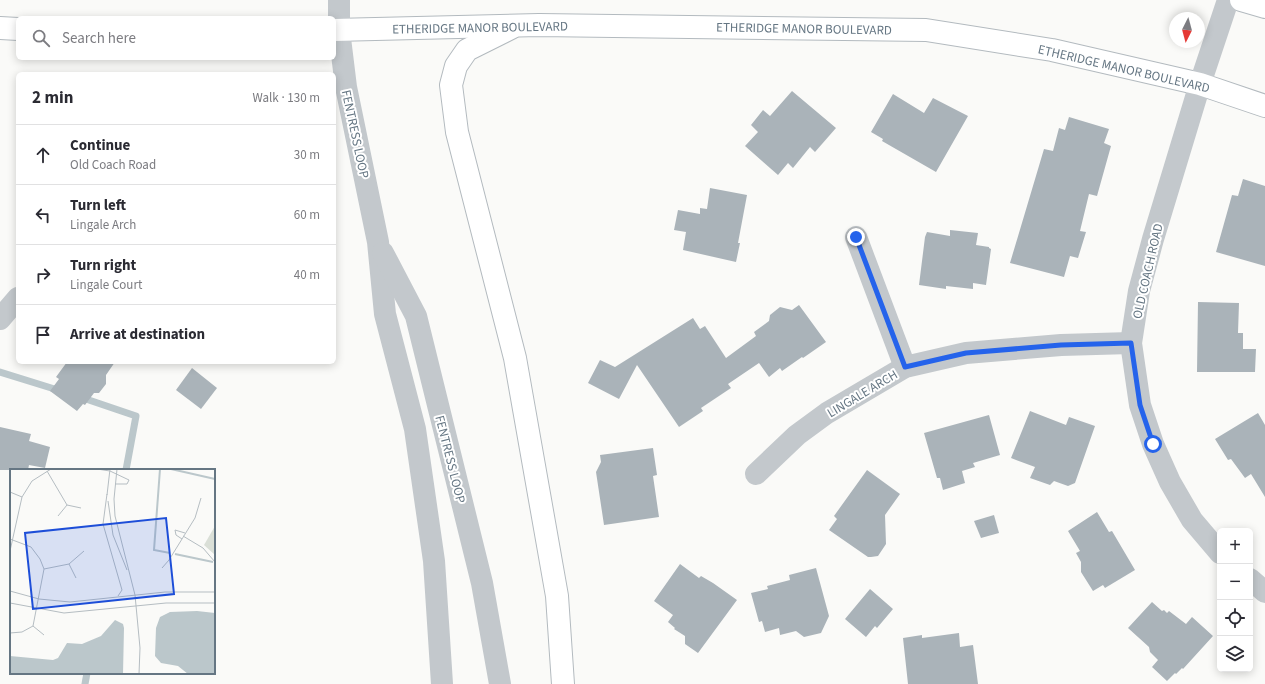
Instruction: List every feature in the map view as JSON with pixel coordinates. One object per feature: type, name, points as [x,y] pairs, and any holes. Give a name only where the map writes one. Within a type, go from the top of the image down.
[{"type":"main road","points":[[1241,0],[1265,7]]},
{"type":"main road","name":"ETHERIDGE MANOR BOULEVARD","points":[[337,30],[517,26],[926,30],[1052,50],[1200,84],[1265,106]]},
{"type":"main road","points":[[517,26],[467,50],[456,66],[451,85],[457,132],[515,358],[556,596],[563,684]]},
{"type":"main road","points":[[0,28],[16,29]]},
{"type":"street","name":"FENTRESS LOOP","points":[[339,0],[337,30],[346,87],[378,242],[385,314],[415,429],[434,560],[442,684]]},
{"type":"street","name":"OLD COACH ROAD","points":[[1217,549],[1192,520],[1170,482],[1153,444],[1140,405],[1131,343],[1139,291],[1151,246],[1200,84],[1228,0]]},
{"type":"street","points":[[856,237],[905,367]]},
{"type":"street","name":"FENTRESS LOOP","points":[[378,242],[416,316],[482,583],[500,684]]},
{"type":"street","points":[[0,319],[16,300]]},
{"type":"street","name":"LINGALE ARCH","points":[[756,474],[797,435],[821,417],[905,367],[981,351],[1061,345],[1131,343]]},
{"type":"street","points":[[1253,582],[1265,592]]},
{"type":"building","points":[[792,91],[836,128],[815,152],[810,147],[793,168],[788,163],[778,175],[745,146],[758,132],[751,125],[763,110],[770,116]]},
{"type":"building","points":[[893,94],[924,113],[933,98],[968,116],[936,172],[882,141],[883,139],[871,132]]},
{"type":"building","points":[[1069,117],[1109,129],[1104,143],[1111,146],[1097,196],[1089,194],[1080,231],[1086,232],[1078,258],[1070,256],[1064,277],[1010,263],[1044,149],[1053,151],[1059,128],[1065,130]]},
{"type":"building","points":[[1243,179],[1265,186],[1265,266],[1216,252],[1232,195],[1238,196]]},
{"type":"building","points":[[710,188],[747,195],[736,262],[683,250],[686,232],[674,230],[678,210],[700,214],[700,208],[707,209]]},
{"type":"building","points":[[950,230],[978,233],[976,245],[989,247],[991,249],[986,285],[973,283],[973,289],[946,286],[946,289],[919,285],[925,237],[927,232],[950,236]]},
{"type":"building","points":[[1198,302],[1239,303],[1238,333],[1243,333],[1243,349],[1256,349],[1255,372],[1197,372]]},
{"type":"building","points":[[799,305],[826,342],[782,371],[780,368],[769,377],[759,363],[728,384],[731,388],[701,408],[703,411],[679,427],[637,365],[619,399],[588,383],[600,360],[615,367],[693,318],[700,329],[705,326],[726,358],[756,336],[754,332],[769,321],[770,315],[780,307],[792,310]]},
{"type":"building","points":[[66,364],[114,364],[106,375],[106,384],[99,393],[94,393],[85,405],[83,404],[77,411],[50,391],[59,379],[56,377]]},
{"type":"building","points":[[192,368],[217,388],[201,409],[176,390]]},
{"type":"building","points":[[1030,411],[1066,425],[1069,417],[1095,426],[1075,483],[1068,486],[1054,481],[1050,485],[1030,478],[1035,467],[1011,458]]},
{"type":"building","points":[[1258,413],[1265,425],[1265,497],[1251,474],[1245,478],[1231,459],[1228,460],[1215,439]]},
{"type":"building","points":[[989,415],[1000,455],[973,463],[975,467],[962,471],[965,483],[943,490],[940,478],[937,478],[924,433]]},
{"type":"building","points":[[0,427],[31,434],[29,441],[50,447],[45,468],[29,465],[28,469],[0,470]]},
{"type":"building","points":[[653,448],[657,475],[653,476],[659,517],[604,525],[596,472],[601,462],[600,455]]},
{"type":"building","points":[[867,470],[900,494],[885,515],[886,544],[878,556],[871,557],[868,557],[829,530],[837,519],[834,516]]},
{"type":"building","points":[[1097,512],[1109,532],[1112,531],[1135,570],[1105,588],[1103,585],[1093,591],[1081,572],[1081,562],[1076,553],[1080,551],[1068,531]]},
{"type":"building","points":[[994,515],[999,533],[981,538],[974,521]]},
{"type":"building","points":[[680,564],[699,578],[701,576],[737,600],[698,653],[685,644],[685,636],[674,629],[675,628],[668,622],[673,615],[654,601]]},
{"type":"building","points":[[816,568],[829,616],[821,633],[804,637],[796,631],[780,635],[779,628],[765,632],[762,621],[759,622],[751,593],[768,589],[767,586],[790,580],[789,575]]},
{"type":"building","points":[[870,589],[893,609],[877,628],[875,626],[866,637],[845,619]]},
{"type":"building","points":[[1152,602],[1162,611],[1164,610],[1167,613],[1169,611],[1186,624],[1192,617],[1213,636],[1183,669],[1182,668],[1176,674],[1175,673],[1167,681],[1152,667],[1158,660],[1150,652],[1149,647],[1128,628]]},
{"type":"building","points":[[959,633],[960,647],[973,645],[978,684],[908,684],[903,638],[922,635],[922,638]]},
{"type":"waterway","points":[[0,372],[61,391]]},
{"type":"waterway","points":[[80,397],[136,416],[126,469]]},
{"type":"waterway","points":[[85,684],[87,674]]},
{"type":"route","points":[[856,237],[905,367],[966,353],[1011,348],[1131,343],[1140,405],[1153,444]]}]
